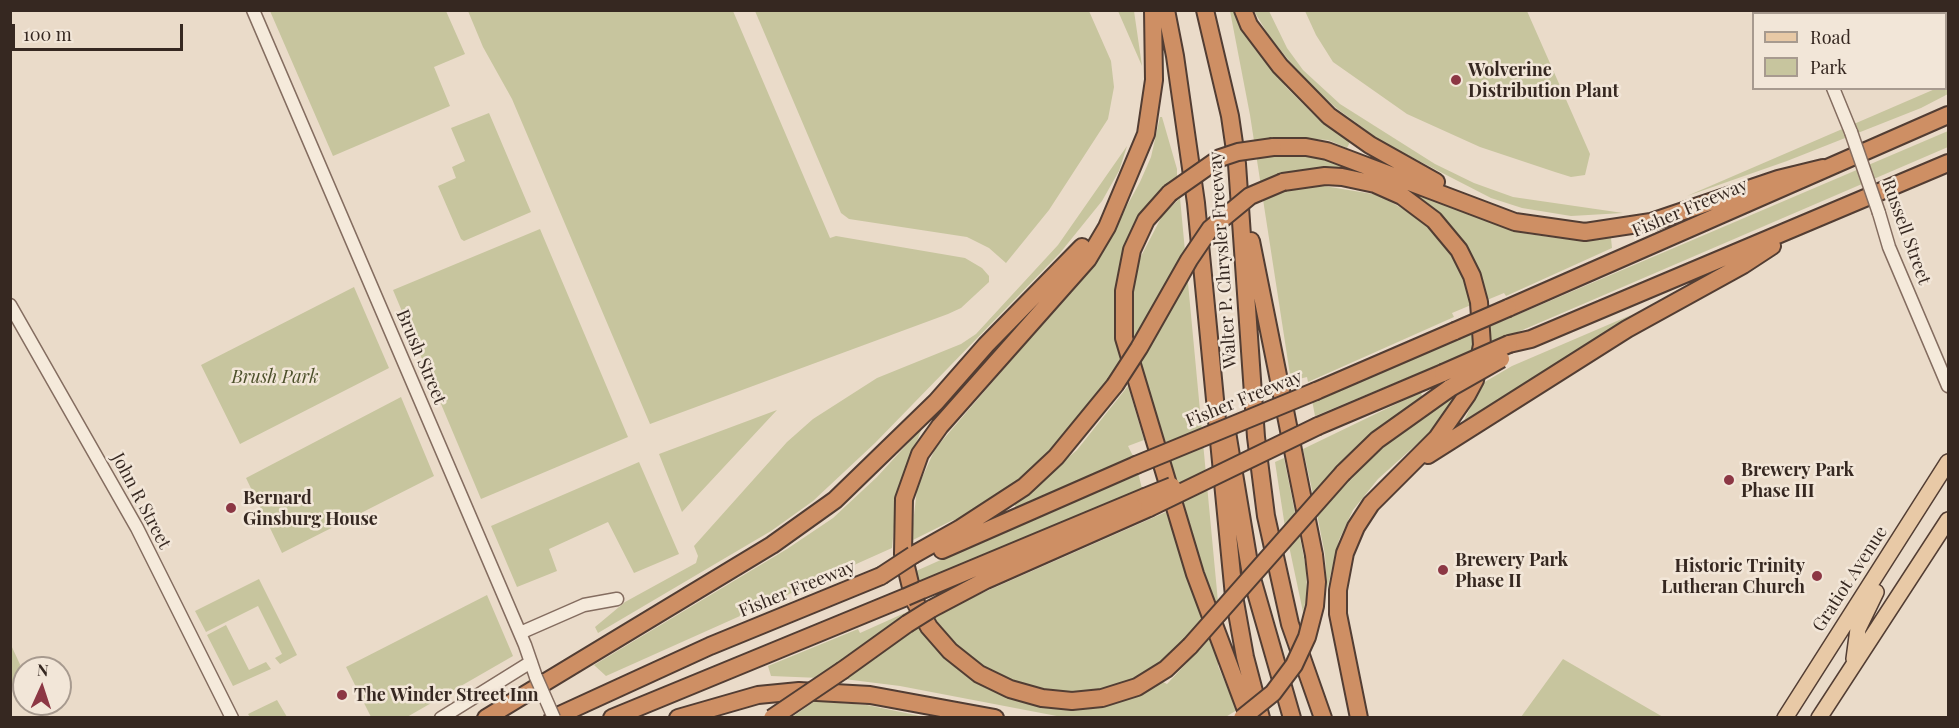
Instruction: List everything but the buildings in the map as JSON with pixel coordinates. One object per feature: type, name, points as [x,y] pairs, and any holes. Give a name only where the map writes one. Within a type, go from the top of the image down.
[{"type":"highway","points":[[1153,10],[1152,106],[1137,159],[1115,203],[1107,227],[1088,259],[940,426],[920,454],[904,498],[903,554],[914,600],[929,627],[950,651],[979,674],[1010,689],[1042,698],[1072,701],[1102,698],[1137,687],[1157,675],[1190,646],[1342,473],[1446,380]]},
{"type":"highway","name":"Walter P. Chrysler Freeway","points":[[1166,10],[1175,56],[1196,203],[1234,596],[1245,657],[1261,717]]},
{"type":"highway","name":"Walter P. Chrysler Freeway","points":[[1205,10],[1230,116],[1237,164],[1256,437],[1266,516],[1290,624],[1323,717]]},
{"type":"highway","points":[[1243,10],[1249,25],[1303,92],[1342,126],[1383,153],[1468,198],[1500,212],[1550,224],[1606,229]]},
{"type":"highway","name":"Fisher Freeway","points":[[553,717],[710,646],[881,576],[913,559],[1316,391],[1784,189],[1823,168],[1948,115]]},
{"type":"highway","points":[[1249,717],[1195,574],[1124,338],[1124,291],[1132,250],[1146,220],[1170,193],[1220,158],[1239,152],[1273,147],[1306,147],[1334,153],[1515,222],[1567,231],[1606,229],[1651,222],[1778,179],[1823,168]]},
{"type":"highway","points":[[772,717],[931,609],[986,580],[1147,503],[1318,426],[1446,380],[1531,339],[1948,163]]},
{"type":"highway","points":[[1237,164],[1273,361],[1314,555],[1317,582],[1315,606],[1307,637],[1294,665],[1273,693],[1242,717]]},
{"type":"highway","points":[[913,559],[1024,487],[1056,457],[1115,385],[1189,260],[1210,229],[1250,196],[1283,182],[1325,176],[1342,177],[1389,189],[1415,203],[1434,220],[1459,250],[1476,290],[1482,328],[1480,362],[1475,380],[1449,424],[1407,468],[1381,491],[1363,515],[1350,539],[1341,566],[1337,601],[1339,623],[1359,717]]},
{"type":"highway","points":[[486,717],[772,545],[835,500],[936,402],[986,345],[1073,259],[1115,203]]},
{"type":"highway","points":[[1407,468],[1627,329],[1743,265],[1802,225]]},
{"type":"highway","points":[[1205,298],[1251,576],[1292,717]]},
{"type":"highway","points":[[612,717],[914,594],[1147,503]]},
{"type":"highway","points":[[1290,624],[1311,717]]},
{"type":"highway","points":[[678,717],[758,695],[799,691],[870,694],[995,717]]},
{"type":"highway","points":[[940,707],[972,717]]},
{"type":"main road","name":"Gratiot Avenue","points":[[1785,717],[1948,462]]},
{"type":"main road","points":[[1854,662],[1858,629],[1871,601],[1948,476]]},
{"type":"main road","points":[[1819,717],[1948,520]]},
{"type":"street","name":"Brush Street","points":[[253,10],[520,633],[553,717]]},
{"type":"street","name":"Russell Street","points":[[1834,90],[1851,132],[1889,247],[1948,386]]},
{"type":"street","name":"John R Street","points":[[10,305],[137,528],[232,717]]},
{"type":"street","points":[[520,633],[584,605],[617,599]]},
{"type":"street","points":[[441,717],[531,662]]},
{"type":"green space","points":[[270,11],[446,11],[465,54],[434,67],[450,106],[333,156]]},
{"type":"green space","points":[[468,11],[733,11],[830,238],[836,236],[965,258],[982,268],[989,276],[989,282],[961,308],[948,314],[650,424],[512,99],[483,47]]},
{"type":"green space","points":[[755,11],[1089,11],[1111,61],[1114,87],[1108,119],[1049,210],[1006,263],[989,248],[967,237],[849,219],[841,213]]},
{"type":"green space","points":[[1118,11],[1134,11],[1142,66]]},
{"type":"green space","points":[[1230,11],[1233,11],[1254,48],[1286,87],[1318,119],[1350,142],[1347,148],[1328,140],[1281,137],[1282,153],[1323,158],[1360,169],[1325,167],[1277,176],[1300,188],[1324,186],[1379,195],[1425,222],[1447,248],[1465,282],[1471,305],[1452,313],[1454,317],[1308,382],[1307,377],[1291,381],[1250,115]]},
{"type":"green space","points":[[1254,11],[1269,11],[1287,48],[1303,70],[1340,104],[1435,164],[1474,183],[1513,197],[1623,213],[1571,216],[1522,208],[1491,198],[1384,143],[1336,108],[1300,74],[1269,36]]},
{"type":"green space","points":[[1305,11],[1527,11],[1590,154],[1585,175],[1571,177],[1480,147],[1407,114],[1333,62],[1316,35]]},
{"type":"green space","points":[[1948,83],[1948,94],[1921,108],[1787,161],[1687,196],[1933,90],[1947,90]]},
{"type":"green space","points":[[489,113],[531,212],[464,241],[461,239],[438,186],[456,178],[452,167],[465,161],[451,128]]},
{"type":"green space","points":[[1160,117],[1162,117],[1177,169],[1177,178],[1164,189],[1123,256],[1117,276],[1114,309],[1122,362],[1088,410],[1026,474],[957,521],[953,520],[911,541],[917,489],[935,449],[1097,260],[1140,182],[1151,157]]},
{"type":"green space","points":[[1948,131],[1948,147],[1490,344],[1491,326]]},
{"type":"green space","points":[[1127,146],[1119,171],[1102,201],[1060,253],[875,443],[813,501],[771,531],[598,633],[595,627],[625,602],[696,563],[698,556],[694,546],[787,442],[813,419],[877,378],[961,344],[976,334],[1058,245]]},
{"type":"green space","points":[[1412,191],[1528,234],[1574,240],[1611,238],[1612,248],[1506,296],[1504,293],[1487,300],[1467,246],[1443,217]]},
{"type":"green space","points":[[1180,198],[1218,602],[1214,608],[1133,345],[1131,325],[1132,288],[1137,264],[1162,216]]},
{"type":"green space","points":[[540,229],[628,437],[481,499],[393,290]]},
{"type":"green space","name":"Brush Park","points":[[354,287],[389,368],[240,444],[201,365]]},
{"type":"green space","points":[[1631,315],[1460,428],[1483,383],[1512,366]]},
{"type":"green space","points":[[1473,332],[1472,351],[1315,416],[1312,400]]},
{"type":"green space","points":[[1128,386],[1144,440],[1128,446],[1133,456],[1016,508],[1014,504],[1077,450]]},
{"type":"green space","points":[[1421,392],[1422,396],[1347,459],[1313,494],[1303,449]]},
{"type":"green space","points":[[1459,392],[1428,434],[1378,479],[1353,510],[1339,540],[1327,589],[1325,555],[1317,514],[1378,452],[1403,431]]},
{"type":"green space","name":"Brush Park","points":[[401,397],[434,476],[282,553],[246,478]]},
{"type":"green space","points":[[777,410],[682,512],[659,454]]},
{"type":"green space","points":[[922,428],[897,493],[892,548],[606,676],[594,665],[787,549],[833,518],[877,477]]},
{"type":"green space","points":[[1284,458],[1306,568],[1307,595],[1303,612],[1285,527],[1275,462]]},
{"type":"green space","points":[[639,462],[679,554],[634,573],[608,522],[549,549],[557,571],[517,587],[491,526]]},
{"type":"green space","points":[[1138,472],[1142,489],[918,582],[916,571]]},
{"type":"green space","points":[[1166,512],[1205,617],[1184,645],[1138,677],[1098,690],[1056,692],[1018,684],[979,664],[958,646],[934,618],[955,605]]},
{"type":"green space","points":[[259,579],[297,655],[280,664],[275,658],[282,654],[258,606],[206,632],[195,611]]},
{"type":"green space","points":[[487,595],[513,656],[407,717],[371,717],[346,667]]},
{"type":"green space","points":[[927,603],[820,678],[771,676],[768,666],[858,629],[860,633]]},
{"type":"green space","points":[[226,625],[249,670],[266,662],[271,669],[233,686],[207,635]]},
{"type":"green space","points":[[919,625],[938,651],[965,675],[984,687],[1018,701],[1052,707],[1107,704],[1137,695],[1161,681],[1167,684],[1210,638],[1218,666],[1237,710],[1224,718],[1062,717],[900,686],[844,679]]},
{"type":"green space","points":[[11,645],[16,656],[12,656],[11,685]]},
{"type":"green space","points":[[1563,659],[1663,717],[1521,717]]},
{"type":"green space","points":[[277,700],[287,717],[250,717],[248,714]]},
{"type":"green space","points":[[815,701],[867,705],[925,717],[792,717]]},
{"type":"place","name":"Wolverine Distribution Plant","points":[[1456,80]]},
{"type":"place","name":"Brewery Park Phase III","points":[[1729,480]]},
{"type":"place","name":"Bernard Ginsburg House","points":[[231,508]]},
{"type":"place","name":"Brewery Park Phase II","points":[[1443,570]]},
{"type":"place","name":"Historic Trinity Lutheran Church","points":[[1817,576]]},
{"type":"place","name":"The Winder Street Inn","points":[[342,695]]}]
